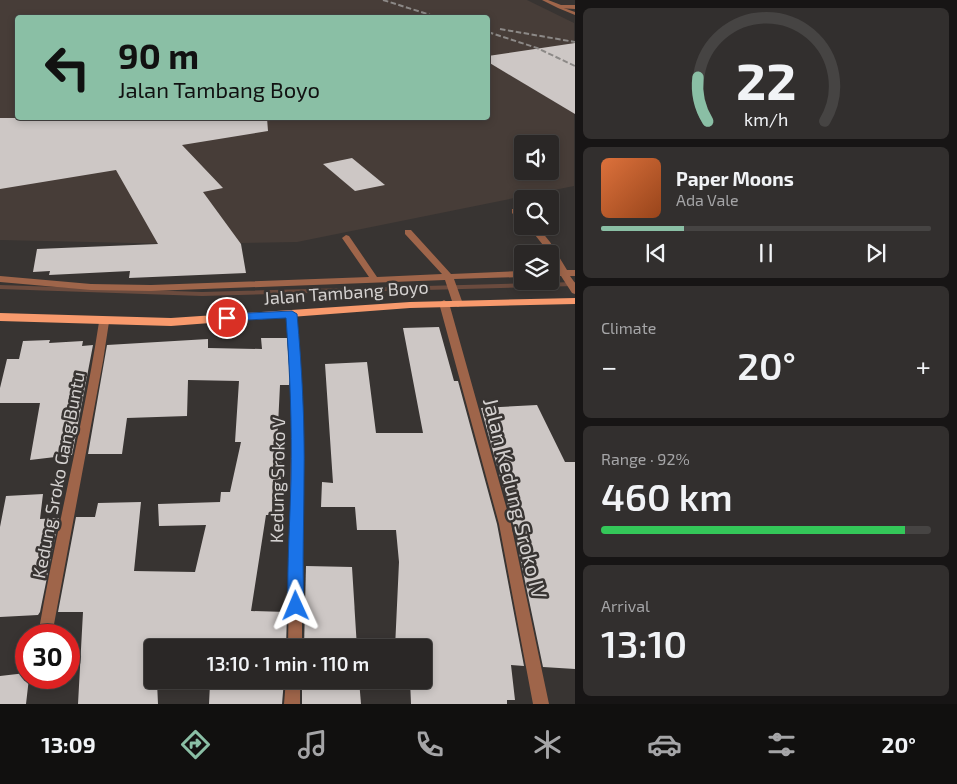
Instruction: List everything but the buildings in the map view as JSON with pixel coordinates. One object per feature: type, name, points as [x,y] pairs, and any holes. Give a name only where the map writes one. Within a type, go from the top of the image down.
[{"type":"main road","name":"Jalan Tambang Boyo","points":[[0,317],[104,322],[170,322],[444,304],[457,301],[574,302]]},
{"type":"street","points":[[544,0],[574,14]]},
{"type":"street","points":[[560,7],[574,7]]},
{"type":"street","points":[[408,232],[449,279],[457,301]]},
{"type":"street","points":[[540,235],[568,274],[574,291]]},
{"type":"street","points":[[346,238],[375,280]]},
{"type":"street","points":[[0,279],[91,286],[151,288],[449,279],[514,275]]},
{"type":"street","name":"Jalan Kedung Sroko IV","points":[[444,304],[505,524],[541,704]]},
{"type":"street","name":"Kedung Sroko V","points":[[292,314],[297,384],[295,639]]},
{"type":"street","name":"Kedung Sroko Gang Buntu","points":[[47,624],[54,580],[95,383],[104,322]]},
{"type":"street","points":[[292,704],[293,689]]},
{"type":"shaded area","points":[[0,0],[527,0],[574,23],[574,186],[554,190],[514,190],[514,198],[297,242],[179,244],[0,240]]},
{"type":"waterway","points":[[0,287],[202,294],[575,284]]},
{"type":"railway","points":[[383,0],[430,15]]},
{"type":"railway","points":[[500,29],[575,42]]},
{"type":"railway","points":[[490,33],[537,48],[575,66]]},
{"type":"route","points":[[227,318],[292,314],[297,384],[298,479],[294,554],[296,606]]}]
